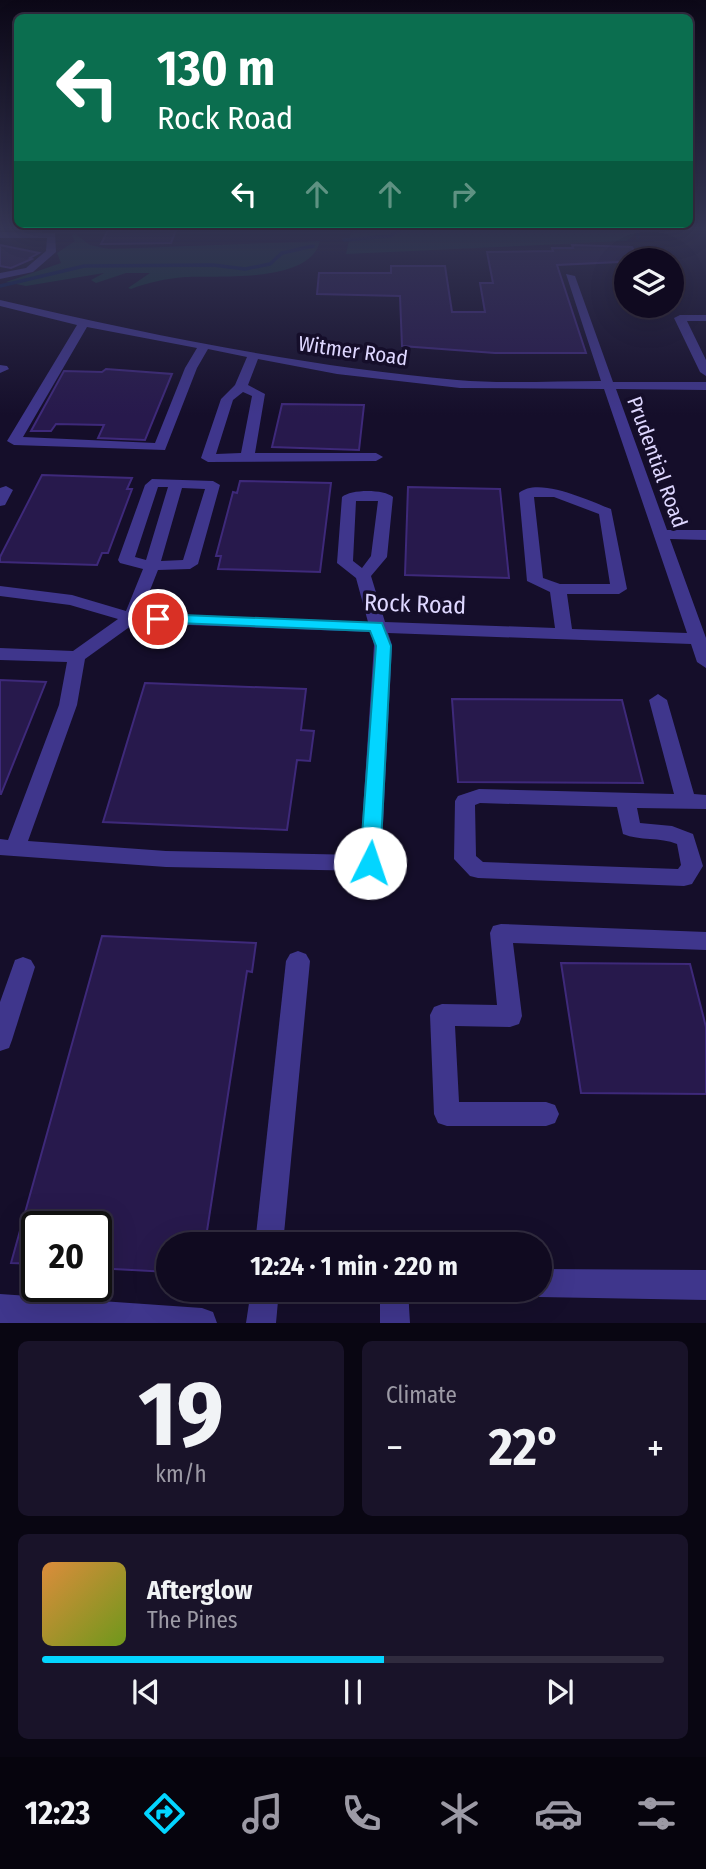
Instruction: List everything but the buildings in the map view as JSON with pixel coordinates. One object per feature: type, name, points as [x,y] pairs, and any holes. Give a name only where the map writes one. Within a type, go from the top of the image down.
[{"type":"street","name":"Prudential Road","points":[[576,292],[706,662]]},
{"type":"street","name":"Witmer Road","points":[[0,303],[84,323],[337,370],[460,384],[706,386]]},
{"type":"street","points":[[706,318],[680,318],[706,372]]},
{"type":"street","points":[[84,323],[14,441],[160,447],[191,368],[204,346]]},
{"type":"street","points":[[254,355],[241,387],[227,399],[208,458],[376,457]]},
{"type":"street","points":[[241,387],[259,394],[247,457]]},
{"type":"street","points":[[157,482],[213,485],[190,564],[152,566],[126,560],[152,485],[157,482]]},
{"type":"street","points":[[0,654],[77,657],[131,618],[152,566],[177,484]]},
{"type":"street","points":[[526,493],[556,493],[606,512],[619,589],[558,589],[536,581],[526,493]]},
{"type":"street","points":[[77,657],[68,705],[7,847],[166,859],[370,863],[383,646],[363,576],[345,563],[349,497],[386,497],[379,557],[363,576]]},
{"type":"street","points":[[660,534],[706,535]]},
{"type":"street","points":[[558,589],[564,634]]},
{"type":"street","name":"Rock Road","points":[[0,591],[72,600],[131,618],[697,639]]},
{"type":"street","points":[[626,800],[630,828],[638,832],[675,832],[686,840],[692,866],[684,878],[478,870],[465,859],[465,801],[479,796],[626,800],[696,802],[658,700]]},
{"type":"street","points":[[546,1114],[447,1114],[442,1015],[510,1016],[502,933],[706,941]]},
{"type":"street","points":[[270,1232],[298,961]]},
{"type":"street","points":[[0,1040],[23,967]]},
{"type":"street","points":[[552,1283],[706,1285]]},
{"type":"street","points":[[261,1323],[263,1302]]},
{"type":"street","points":[[394,1302],[395,1323]]},
{"type":"street","points":[[0,1309],[185,1322]]},
{"type":"route","points":[[158,619],[376,627],[383,646],[370,863]]}]
